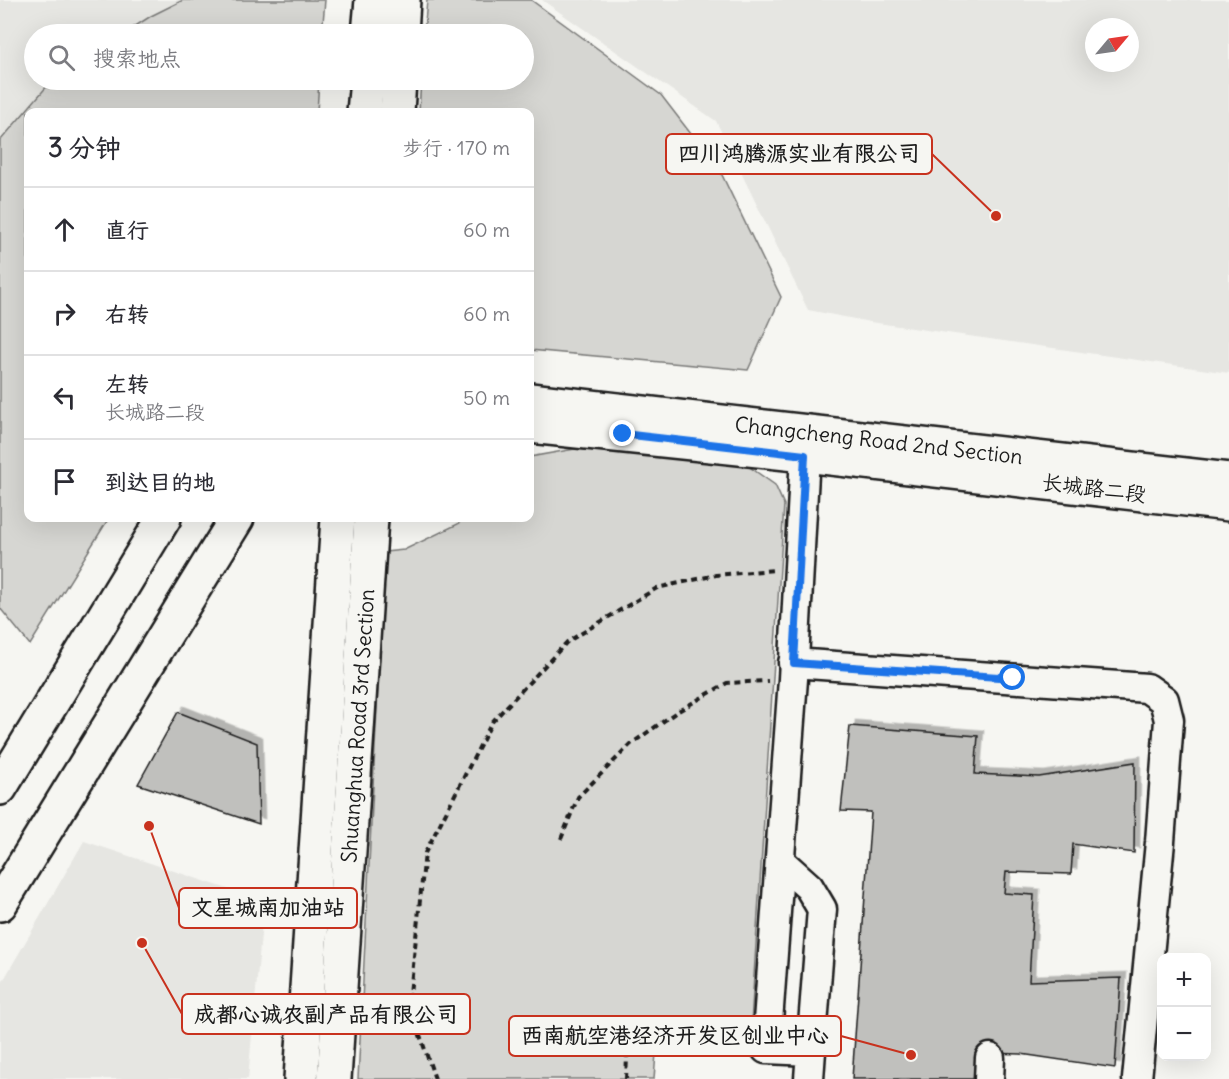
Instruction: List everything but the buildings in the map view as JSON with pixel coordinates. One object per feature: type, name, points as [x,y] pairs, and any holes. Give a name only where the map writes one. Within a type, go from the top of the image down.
[{"type":"main road","points":[[370,24],[372,0]]},
{"type":"main road","points":[[402,24],[403,0]]},
{"type":"main road","points":[[364,108],[365,90]]},
{"type":"main road","points":[[397,108],[398,90]]},
{"type":"main road","name":"Changcheng Road 2nd Section","points":[[534,400],[1229,480]]},
{"type":"main road","name":"长城路二段","points":[[534,426],[1229,504]]},
{"type":"main road","points":[[0,788],[162,522]]},
{"type":"main road","points":[[0,904],[235,522]]},
{"type":"main road","name":"Shuanghua Road 3rd Section","points":[[301,1079],[338,522]]},
{"type":"main road","name":"Shuanghua Road 3rd Section","points":[[334,1079],[371,522]]},
{"type":"lane","points":[[780,861],[809,887],[822,909],[810,1065],[766,1049],[793,671],[805,455]]},
{"type":"lane","points":[[793,671],[1147,688],[1164,700],[1169,720],[1160,842],[1137,1079]]},
{"type":"path","points":[[435,1079],[409,1003],[425,853],[492,722],[567,642],[657,588],[716,575],[799,567]]},
{"type":"path","points":[[561,839],[578,797],[631,744],[675,713],[727,683],[793,671]]},
{"type":"path","points":[[626,1079],[627,1057]]},
{"type":"shaded area","points":[[0,0],[183,0],[139,24],[24,24],[24,90],[44,90],[28,108],[24,108],[24,113],[0,141]]},
{"type":"shaded area","points":[[183,0],[325,0],[323,24],[139,24]]},
{"type":"shaded area","points":[[427,0],[531,0],[661,95],[721,173],[781,297],[748,370],[534,350],[534,108],[419,108],[420,90],[534,90],[534,24],[425,24]]},
{"type":"shaded area","points":[[542,0],[1229,0],[1229,373],[870,322],[808,310],[716,121]]},
{"type":"shaded area","points":[[44,90],[318,90],[317,108],[28,108]]},
{"type":"shaded area","points":[[24,113],[24,522],[107,522],[30,645],[0,608],[0,141]]},
{"type":"shaded area","points":[[580,448],[748,466],[775,485],[784,505],[749,1054],[656,1053],[654,1079],[358,1079],[385,552],[404,550],[460,522],[534,522],[534,456]]},
{"type":"shaded area","points":[[84,841],[264,901],[248,1079],[0,1079],[0,986]]},
{"type":"place","name":"四川鸿腾源实业有限公司","points":[[996,216]]},
{"type":"place","name":"文星城南加油站","points":[[149,826]]},
{"type":"place","name":"成都心诚农副产品有限公司","points":[[142,943]]},
{"type":"place","name":"西南航空港经济开发区创业中心","points":[[911,1055]]},
{"type":"route","points":[[623,434],[805,455],[794,663],[1013,678]]}]
